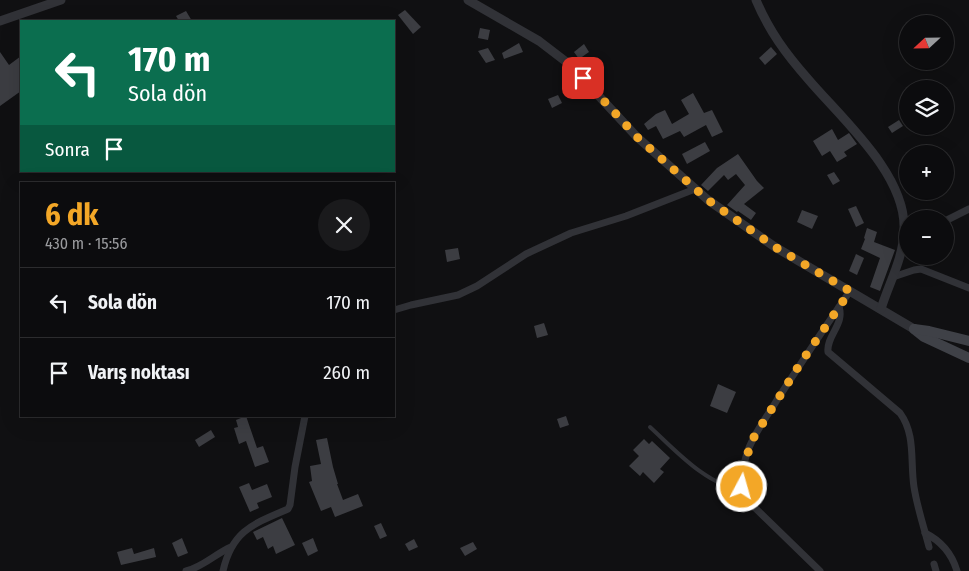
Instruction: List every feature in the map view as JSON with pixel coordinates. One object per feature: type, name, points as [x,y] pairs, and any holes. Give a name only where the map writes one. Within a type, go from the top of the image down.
[{"type":"main road","points":[[914,329],[929,330],[969,341]]},
{"type":"main road","points":[[914,329],[924,338],[969,358]]},
{"type":"street","points":[[0,21],[61,0]]},
{"type":"street","points":[[468,0],[539,41],[569,64],[637,137],[708,200],[775,247],[914,329]]},
{"type":"street","points":[[756,0],[772,33],[784,49],[808,80],[881,163],[895,191],[901,210]]},
{"type":"street","points":[[395,310],[458,295],[477,286],[526,254],[571,233],[626,216],[695,189]]},
{"type":"street","points":[[954,216],[969,209]]},
{"type":"street","points":[[881,309],[899,261]]},
{"type":"street","points":[[893,277],[914,270],[921,270],[969,288]]},
{"type":"street","points":[[961,284],[969,281]]},
{"type":"street","points":[[820,571],[748,501],[743,490],[742,478],[744,463],[754,437],[800,364],[850,291]]},
{"type":"street","points":[[839,307],[840,319],[827,346],[828,352],[904,418],[911,434],[914,487],[929,547]]},
{"type":"street","points":[[223,571],[231,547],[246,529],[259,521],[288,509],[290,506],[305,417]]},
{"type":"street","points":[[925,533],[937,539],[955,564],[957,571]]},
{"type":"street","points":[[186,571],[205,563],[231,547]]},
{"type":"lane","points":[[650,427],[698,471],[729,486],[743,490]]},
{"type":"building","points":[[405,10],[421,27],[413,34],[398,15]]},
{"type":"building","points":[[186,11],[191,20],[178,20],[176,16]]},
{"type":"building","points":[[480,28],[490,30],[488,40],[478,38]]},
{"type":"building","points":[[519,43],[523,52],[504,59],[502,53]]},
{"type":"building","points":[[584,44],[589,52],[579,59],[574,52]]},
{"type":"building","points":[[771,47],[777,54],[765,65],[759,58]]},
{"type":"building","points":[[488,48],[495,60],[486,63],[478,51]]},
{"type":"building","points":[[0,52],[9,65],[20,57],[20,92],[0,106]]},
{"type":"building","points":[[693,93],[704,113],[712,110],[723,132],[712,137],[706,125],[684,137],[680,131],[663,139],[656,126],[648,130],[644,124],[656,114],[665,110],[672,124],[689,114],[681,100]]},
{"type":"building","points":[[558,95],[562,103],[552,108],[548,99]]},
{"type":"building","points":[[899,120],[899,129],[892,133],[888,127]]},
{"type":"building","points":[[832,129],[838,140],[849,133],[857,144],[844,152],[847,156],[837,162],[830,151],[822,156],[813,141]]},
{"type":"building","points":[[705,142],[710,151],[687,164],[682,154]]},
{"type":"building","points":[[738,154],[764,188],[744,204],[756,213],[751,220],[727,205],[745,185],[736,174],[728,180],[724,175],[708,191],[701,185],[717,168]]},
{"type":"building","points":[[834,172],[840,181],[833,185],[827,175]]},
{"type":"building","points":[[856,206],[864,223],[856,227],[848,209]]},
{"type":"building","points":[[802,210],[818,216],[812,229],[797,222]]},
{"type":"building","points":[[867,228],[877,232],[874,242],[895,250],[880,291],[870,287],[880,258],[861,249]]},
{"type":"building","points":[[458,248],[460,259],[447,262],[445,250]]},
{"type":"building","points":[[856,254],[864,258],[857,275],[849,271]]},
{"type":"building","points":[[544,323],[548,335],[537,338],[534,326]]},
{"type":"building","points":[[718,384],[736,392],[727,413],[710,406]]},
{"type":"building","points":[[566,416],[569,425],[560,428],[557,419]]},
{"type":"building","points":[[246,417],[257,448],[263,446],[269,462],[255,467],[246,441],[239,444],[234,428],[238,427],[236,420]]},
{"type":"building","points":[[211,430],[215,437],[199,447],[195,440]]},
{"type":"building","points":[[327,438],[337,484],[343,500],[358,494],[363,506],[335,517],[331,507],[321,511],[309,482],[312,481],[310,466],[321,464],[316,440]]},
{"type":"building","points":[[644,439],[649,444],[652,441],[670,458],[660,469],[664,472],[654,483],[643,472],[640,476],[629,466],[639,456],[633,450]]},
{"type":"building","points":[[249,483],[252,490],[267,484],[272,497],[257,503],[259,508],[250,512],[239,487]]},
{"type":"building","points":[[282,518],[295,545],[276,554],[273,546],[268,549],[263,537],[257,540],[253,532]]},
{"type":"building","points":[[381,523],[387,536],[380,539],[374,526]]},
{"type":"building","points":[[182,538],[188,553],[178,557],[172,543]]},
{"type":"building","points":[[313,538],[318,551],[308,556],[302,543]]},
{"type":"building","points":[[414,539],[418,547],[409,551],[405,544]]},
{"type":"building","points":[[473,542],[477,549],[465,556],[460,548]]},
{"type":"building","points":[[132,548],[134,554],[154,548],[156,557],[121,565],[117,552]]},
{"type":"route","points":[[583,78],[637,137],[708,200],[775,247],[850,291],[800,364],[754,437],[744,463],[742,487]]}]
